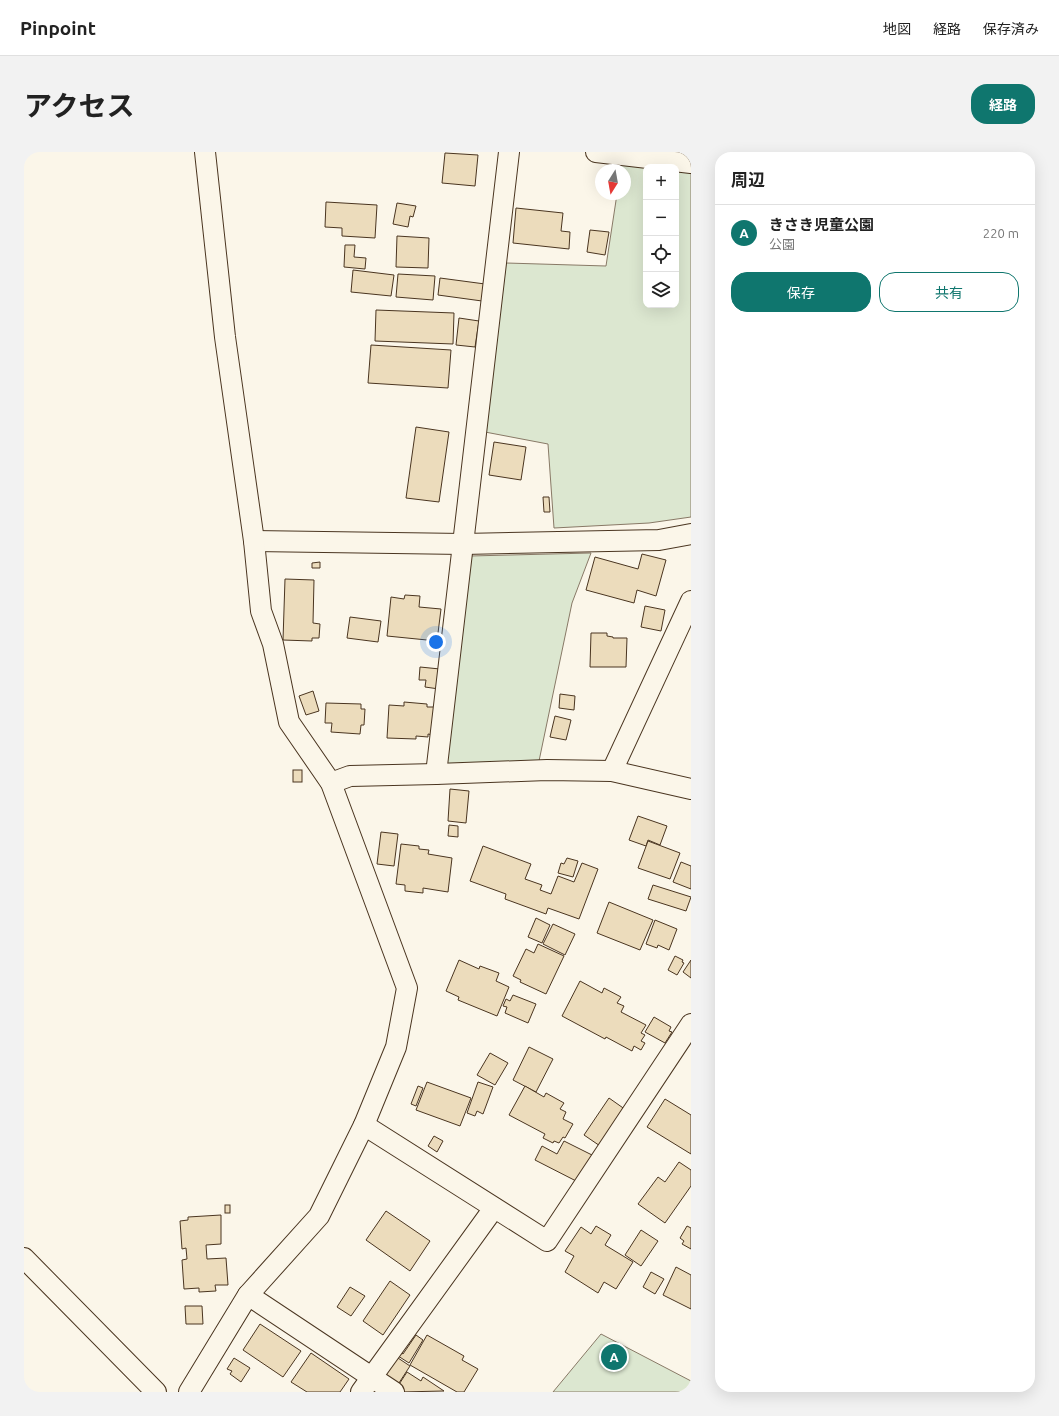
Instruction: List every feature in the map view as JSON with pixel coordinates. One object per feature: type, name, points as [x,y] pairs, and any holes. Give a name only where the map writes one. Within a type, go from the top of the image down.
[{"type":"street","points":[[188,1392],[248,1295],[319,1216],[364,1125],[396,1047],[407,988],[331,782],[289,722],[273,644],[261,611],[254,541],[226,337],[204,152]]},
{"type":"street","points":[[436,774],[509,152]]},
{"type":"street","points":[[596,152],[691,163]]},
{"type":"street","points":[[254,541],[463,544],[659,540],[691,534]]},
{"type":"street","points":[[612,771],[691,602]]},
{"type":"street","points":[[331,782],[350,776],[547,770],[612,771],[691,789]]},
{"type":"street","points":[[364,1125],[547,1241],[691,1024]]},
{"type":"street","points":[[366,1384],[494,1208]]},
{"type":"street","points":[[24,1258],[156,1392]]},
{"type":"street","points":[[248,1295],[366,1384],[394,1392]]},
{"type":"green space","points":[[631,165],[643,167],[643,308],[679,308],[679,168],[691,170],[691,517],[649,523],[554,528],[548,444],[485,432],[506,263],[606,266],[616,200],[631,200]]},
{"type":"green space","points":[[591,553],[572,603],[539,761],[443,764],[470,556]]},
{"type":"green space","points":[[601,1334],[691,1381],[690,1392],[553,1392]]},
{"type":"building","points":[[445,153],[478,155],[475,186],[442,183]]},
{"type":"building","points":[[326,202],[377,205],[375,238],[342,236],[342,228],[325,227]]},
{"type":"building","points":[[397,203],[416,206],[413,217],[410,216],[408,227],[393,224]]},
{"type":"building","points":[[516,208],[563,213],[561,231],[570,232],[569,249],[513,243]]},
{"type":"building","points":[[590,230],[609,232],[605,255],[587,252]]},
{"type":"building","points":[[397,236],[429,238],[428,268],[396,267]]},
{"type":"building","points":[[345,245],[355,245],[354,257],[366,258],[365,269],[344,267]]},
{"type":"building","points":[[353,270],[394,275],[391,296],[351,292]]},
{"type":"building","points":[[398,274],[435,276],[433,300],[396,297]]},
{"type":"building","points":[[440,278],[485,284],[482,301],[438,295]]},
{"type":"building","points":[[376,310],[454,313],[453,344],[375,341]]},
{"type":"building","points":[[459,318],[479,321],[475,347],[456,345]]},
{"type":"building","points":[[371,345],[451,350],[448,388],[368,383]]},
{"type":"building","points":[[416,427],[449,432],[439,502],[406,498]]},
{"type":"building","points":[[494,442],[526,447],[521,480],[489,475]]},
{"type":"building","points":[[543,497],[549,497],[550,512],[544,512]]},
{"type":"building","points":[[642,554],[666,560],[656,596],[637,590],[634,603],[586,590],[595,557],[638,569]]},
{"type":"building","points":[[320,562],[320,568],[312,568],[312,563]]},
{"type":"building","points":[[285,579],[314,580],[313,623],[320,624],[319,638],[312,638],[312,641],[283,640]]},
{"type":"building","points":[[405,595],[420,596],[419,607],[441,609],[437,641],[387,636],[391,597],[404,599]]},
{"type":"building","points":[[645,606],[665,610],[661,631],[641,627]]},
{"type":"building","points":[[350,617],[381,621],[378,642],[347,638]]},
{"type":"building","points":[[591,633],[607,633],[607,636],[613,638],[627,638],[626,667],[590,667]]},
{"type":"building","points":[[420,667],[440,669],[439,689],[425,687],[426,680],[419,680]]},
{"type":"building","points":[[313,691],[319,711],[306,715],[299,696]]},
{"type":"building","points":[[560,694],[575,696],[574,710],[559,708]]},
{"type":"building","points":[[404,702],[427,704],[427,707],[434,707],[433,735],[428,734],[428,737],[416,736],[416,739],[387,738],[389,705],[404,706]]},
{"type":"building","points":[[326,703],[361,704],[361,709],[365,709],[364,725],[361,725],[360,734],[331,732],[332,723],[325,723]]},
{"type":"building","points":[[555,716],[571,720],[566,740],[550,737]]},
{"type":"building","points":[[293,770],[302,770],[302,782],[293,782]]},
{"type":"building","points":[[450,789],[469,791],[466,823],[448,821]]},
{"type":"building","points":[[638,816],[667,826],[660,845],[648,840],[646,846],[629,840]]},
{"type":"building","points":[[449,825],[458,826],[458,837],[448,836]]},
{"type":"building","points":[[381,832],[398,834],[394,866],[377,864]]},
{"type":"building","points":[[648,841],[680,853],[670,879],[638,868]]},
{"type":"building","points":[[401,844],[419,846],[419,849],[429,850],[428,854],[452,858],[448,892],[423,888],[423,893],[405,891],[405,885],[396,884]]},
{"type":"building","points":[[483,846],[531,864],[525,879],[542,885],[540,890],[551,894],[558,876],[574,882],[582,863],[598,869],[579,919],[548,908],[546,914],[505,899],[506,894],[470,881]]},
{"type":"building","points":[[567,858],[578,861],[573,877],[558,873],[561,863],[564,864]]},
{"type":"building","points":[[681,862],[691,866],[691,889],[673,882]]},
{"type":"building","points":[[653,885],[691,897],[686,911],[648,899]]},
{"type":"building","points":[[609,902],[653,920],[640,950],[597,933]]},
{"type":"building","points":[[536,918],[550,925],[542,943],[528,937]]},
{"type":"building","points":[[655,920],[677,929],[669,950],[658,945],[657,948],[646,944]]},
{"type":"building","points":[[553,924],[575,934],[565,955],[543,944]]},
{"type":"building","points":[[538,944],[564,956],[546,994],[520,982],[521,980],[513,976],[526,949],[534,953]]},
{"type":"building","points":[[675,956],[683,960],[682,962],[684,963],[677,975],[668,970]]},
{"type":"building","points":[[459,960],[479,969],[480,966],[499,973],[496,981],[509,987],[497,1016],[458,1000],[459,997],[446,991]]},
{"type":"building","points":[[691,960],[691,978],[683,972]]},
{"type":"building","points":[[580,981],[602,993],[604,988],[621,997],[617,1003],[624,1006],[621,1012],[646,1025],[641,1033],[645,1035],[641,1041],[645,1043],[641,1050],[634,1046],[632,1051],[606,1037],[605,1039],[562,1016]]},
{"type":"building","points":[[513,995],[536,1004],[528,1023],[505,1013],[507,1007],[503,1006],[506,999],[510,1001]]},
{"type":"building","points":[[654,1017],[671,1027],[669,1031],[672,1032],[665,1043],[645,1032]]},
{"type":"building","points":[[529,1047],[553,1059],[536,1092],[513,1080]]},
{"type":"building","points":[[490,1053],[508,1063],[495,1085],[477,1075]]},
{"type":"building","points":[[427,1082],[471,1098],[460,1126],[416,1110]]},
{"type":"building","points":[[478,1082],[493,1087],[483,1114],[477,1111],[475,1116],[467,1113]]},
{"type":"building","points":[[418,1086],[423,1088],[416,1106],[411,1104]]},
{"type":"building","points":[[525,1086],[544,1097],[546,1093],[564,1103],[560,1109],[566,1112],[563,1119],[573,1124],[565,1138],[563,1137],[559,1143],[554,1141],[553,1143],[543,1138],[545,1134],[509,1115]]},
{"type":"building","points":[[609,1098],[626,1110],[603,1148],[584,1135]]},
{"type":"building","points":[[665,1099],[691,1115],[691,1154],[647,1127]]},
{"type":"building","points":[[434,1136],[443,1141],[437,1152],[428,1146]]},
{"type":"building","points":[[564,1141],[594,1156],[580,1183],[535,1160],[542,1146],[557,1154]]},
{"type":"building","points":[[679,1162],[691,1170],[691,1186],[665,1223],[638,1204],[658,1177],[665,1182]]},
{"type":"building","points":[[225,1205],[230,1205],[230,1213],[225,1213]]},
{"type":"building","points":[[386,1211],[430,1241],[410,1271],[366,1240]]},
{"type":"building","points":[[221,1215],[221,1244],[206,1245],[207,1259],[226,1258],[228,1285],[215,1285],[216,1291],[199,1292],[199,1288],[184,1289],[182,1260],[187,1259],[186,1248],[182,1249],[180,1221],[188,1220],[188,1217]]},
{"type":"building","points":[[596,1226],[611,1235],[605,1245],[633,1262],[616,1289],[604,1282],[598,1293],[565,1272],[574,1256],[565,1251],[581,1227],[591,1234]]},
{"type":"building","points":[[687,1226],[691,1228],[691,1249],[682,1244],[684,1241],[680,1238]]},
{"type":"building","points":[[641,1230],[658,1241],[641,1266],[625,1255]]},
{"type":"building","points":[[676,1267],[691,1275],[691,1309],[663,1295]]},
{"type":"building","points":[[651,1272],[664,1279],[655,1294],[643,1287]]},
{"type":"building","points":[[390,1281],[410,1295],[383,1335],[363,1321]]},
{"type":"building","points":[[350,1287],[365,1296],[351,1316],[337,1307]]},
{"type":"building","points":[[185,1306],[202,1306],[203,1324],[186,1324]]},
{"type":"building","points":[[260,1324],[301,1351],[283,1377],[243,1350]]},
{"type":"building","points":[[416,1335],[423,1340],[409,1363],[395,1354],[398,1350],[403,1354]]},
{"type":"building","points":[[427,1335],[464,1356],[462,1360],[478,1369],[464,1392],[457,1392],[410,1365]]},
{"type":"building","points":[[311,1353],[349,1379],[340,1392],[307,1392],[291,1382]]},
{"type":"building","points":[[392,1354],[410,1366],[397,1386],[379,1373]]},
{"type":"building","points":[[234,1358],[250,1368],[241,1382],[230,1374],[232,1371],[227,1369]]},
{"type":"building","points":[[407,1372],[421,1381],[423,1377],[444,1391],[400,1392],[396,1389]]},
{"type":"place","name":"きさき児童公園","points":[[614,1357]]}]
